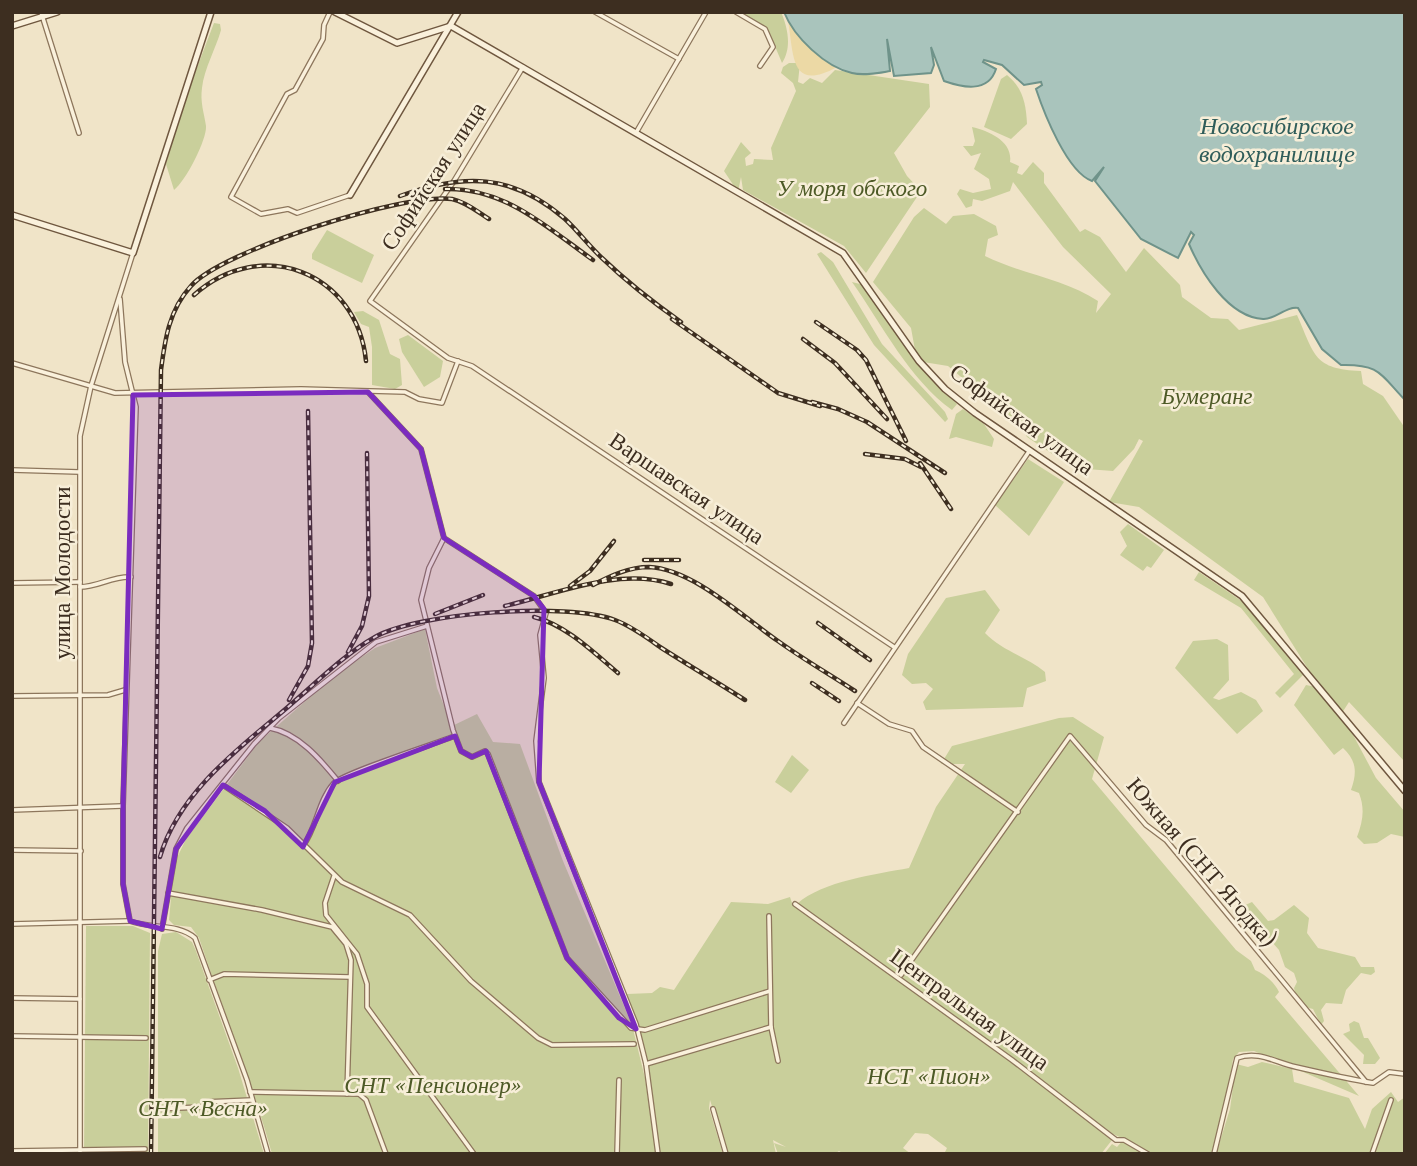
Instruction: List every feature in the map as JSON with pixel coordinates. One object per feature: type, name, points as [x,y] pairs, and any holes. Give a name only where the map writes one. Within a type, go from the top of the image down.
[{"type":"main road","points":[[12,26],[42,14],[57,12]]},
{"type":"main road","name":"улица Молодости","points":[[132,253],[211,12]]},
{"type":"main road","points":[[332,12],[397,43],[451,26]]},
{"type":"main road","points":[[350,195],[458,12]]},
{"type":"main road","name":"Софийская улица","points":[[451,26],[637,131],[843,253],[932,375],[961,403],[1242,596],[1405,791]]},
{"type":"main road","points":[[12,215],[132,253]]},
{"type":"street","points":[[332,12],[324,25],[324,39],[295,90],[288,94],[231,198],[261,214],[288,209],[297,213],[350,195]]},
{"type":"street","points":[[595,12],[679,59]]},
{"type":"street","points":[[637,131],[706,12]]},
{"type":"street","points":[[736,12],[768,32],[773,47],[760,66]]},
{"type":"street","points":[[42,14],[79,133]]},
{"type":"street","name":"Софийская улица","points":[[370,301],[454,180],[523,67]]},
{"type":"street","name":"улица Молодости","points":[[80,1152],[80,436],[91,386],[132,253]]},
{"type":"street","points":[[120,299],[125,362],[136,407],[122,884],[130,921]]},
{"type":"street","name":"Варшавская улица","points":[[370,301],[394,321],[458,361],[471,366],[894,647]]},
{"type":"street","points":[[12,363],[115,393],[254,390],[404,392],[419,399],[442,403],[458,361]]},
{"type":"street","points":[[368,392],[421,449],[444,538],[429,568],[421,600],[455,736],[461,751],[472,757],[485,751],[488,754],[529,867],[567,958],[619,1018],[627,1026],[636,1029],[645,1030],[770,992]]},
{"type":"street","points":[[844,723],[1031,449]]},
{"type":"street","points":[[12,470],[79,472]]},
{"type":"street","points":[[444,538],[534,596],[544,609],[540,635],[544,678],[536,741],[539,782],[615,965],[636,1029],[646,1064],[658,1154]]},
{"type":"street","points":[[12,583],[94,586],[115,576],[131,577]]},
{"type":"street","points":[[162,929],[171,865],[187,828],[269,728],[335,672],[376,642],[427,626]]},
{"type":"street","points":[[12,696],[108,695],[126,690]]},
{"type":"street","points":[[857,703],[889,724],[912,731],[923,747],[1018,812],[901,975]]},
{"type":"street","points":[[269,728],[284,730],[320,759],[338,781]]},
{"type":"street","points":[[303,847],[313,833],[317,814],[338,781],[455,736]]},
{"type":"street","name":"Южная (СНТ Ягодка)","points":[[1018,812],[1070,736],[1146,825],[1166,840],[1366,1082]]},
{"type":"street","points":[[223,785],[265,811],[334,876],[410,915],[471,981],[538,1038],[552,1045],[634,1044]]},
{"type":"street","points":[[12,810],[123,806]]},
{"type":"street","points":[[12,850],[80,851]]},
{"type":"street","points":[[334,876],[325,903],[326,915],[357,954],[367,984],[367,1007],[474,1154]]},
{"type":"street","points":[[168,893],[262,910],[332,927],[346,944],[351,960],[347,1094]]},
{"type":"street","name":"Центральная улица","points":[[795,904],[1012,1060],[1116,1140],[1124,1140],[1148,1154]]},
{"type":"street","points":[[769,916],[771,1027],[778,1061]]},
{"type":"street","points":[[12,924],[130,921],[162,929],[187,931],[195,938],[250,1092],[268,1154]]},
{"type":"street","points":[[209,980],[224,974],[350,977]]},
{"type":"street","points":[[12,998],[80,999]]},
{"type":"street","points":[[646,1064],[771,1027]]},
{"type":"street","points":[[12,1037],[80,1035],[146,1038]]},
{"type":"street","points":[[1214,1154],[1237,1058],[1248,1054],[1271,1058],[1293,1067],[1373,1083],[1389,1072],[1405,1074]]},
{"type":"street","points":[[617,1154],[619,1080]]},
{"type":"street","points":[[250,1092],[359,1094],[366,1100],[386,1154]]},
{"type":"street","points":[[155,1109],[202,1107],[205,1102],[252,1100]]},
{"type":"street","points":[[1372,1154],[1391,1100]]},
{"type":"street","points":[[713,1109],[726,1154]]},
{"type":"street","points":[[12,1151],[145,1149]]},
{"type":"highlighted area","points":[[368,392],[421,449],[444,538],[534,596],[544,609],[539,782],[636,1029],[619,1018],[567,958],[486,751],[472,757],[461,751],[455,736],[335,782],[303,847],[265,811],[223,785],[176,849],[162,929],[130,921],[123,884],[123,806],[133,395]]},
{"type":"green space","points":[[741,12],[781,12],[788,38],[782,63],[769,32]]},
{"type":"green space","points":[[214,23],[220,24],[221,30],[202,88],[206,126],[203,141],[184,179],[174,190],[166,164],[182,107]]},
{"type":"green space","name":"У моря обского","points":[[789,63],[800,63],[798,82],[803,84],[810,78],[822,83],[835,70],[929,84],[930,107],[894,153],[907,176],[921,191],[866,273],[844,246],[743,190],[741,177],[738,192],[724,171],[741,142],[751,153],[745,158],[746,166],[753,164],[754,159],[773,160],[771,148],[796,91],[793,83],[781,73],[783,67]]},
{"type":"green space","points":[[1007,75],[1017,85],[1023,97],[1027,124],[1011,139],[984,127],[1001,79]]},
{"type":"green space","name":"Бумеранг","points":[[972,127],[986,131],[1004,143],[1010,155],[1010,162],[1019,166],[1017,173],[1022,175],[1033,162],[1044,173],[1044,183],[1080,232],[1085,229],[1100,237],[1126,272],[1144,248],[1180,285],[1182,297],[1211,318],[1228,319],[1239,330],[1297,315],[1318,358],[1334,367],[1361,371],[1363,384],[1383,396],[1405,428],[1405,762],[1349,702],[1340,716],[1376,778],[1405,812],[1405,837],[1391,834],[1377,843],[1364,844],[1357,837],[1363,810],[1359,793],[1351,790],[1355,773],[1353,763],[1343,748],[1334,755],[1294,705],[1306,685],[1316,687],[1325,696],[1263,597],[1139,507],[1109,502],[1143,441],[1139,439],[1134,449],[1113,471],[1073,468],[1027,437],[1021,427],[948,366],[917,361],[911,328],[873,282],[914,217],[924,208],[946,224],[953,216],[974,214],[996,226],[998,235],[988,239],[985,256],[1085,293],[1098,301],[1096,313],[1111,294],[1063,247],[1013,182],[1010,191],[982,201],[973,199],[972,206],[966,208],[957,194],[960,189],[973,193],[991,189],[989,179],[974,169],[981,153],[971,156],[963,146],[973,146],[975,141]]},
{"type":"green space","points":[[327,230],[374,255],[362,283],[312,259],[312,254]]},
{"type":"green space","points":[[821,252],[833,262],[882,344],[945,412],[948,419],[945,422],[874,345],[817,254]]},
{"type":"green space","points":[[852,282],[864,285],[912,356],[957,404],[952,410],[910,367]]},
{"type":"green space","points":[[363,311],[379,320],[390,354],[400,359],[402,385],[395,389],[372,385],[369,327],[361,324],[354,312]]},
{"type":"green space","points":[[408,335],[443,361],[440,377],[424,387],[402,352],[399,339]]},
{"type":"green space","points":[[963,409],[984,424],[994,439],[992,447],[956,437],[949,439],[956,414]]},
{"type":"green space","points":[[1028,459],[1064,482],[1029,536],[995,505]]},
{"type":"green space","points":[[1128,524],[1164,550],[1151,568],[1147,566],[1143,571],[1120,555],[1127,546],[1120,532]]},
{"type":"green space","points":[[1199,572],[1243,602],[1304,674],[1280,698],[1275,693],[1294,674],[1241,608],[1194,580]]},
{"type":"green space","points":[[985,590],[1000,610],[985,633],[1045,672],[1046,681],[1027,688],[1023,707],[926,710],[923,702],[933,689],[926,683],[912,684],[902,675],[908,654],[946,598]]},
{"type":"green space","name":"СНТ «Пенсионер»","points":[[425,629],[437,688],[452,726],[477,714],[493,742],[520,744],[563,861],[632,1025],[645,1078],[656,1154],[272,1154],[199,938],[191,927],[174,925],[169,920],[174,864],[186,839],[259,742],[335,675],[375,648]]},
{"type":"green space","points":[[1217,639],[1228,645],[1229,680],[1213,698],[1219,700],[1241,692],[1256,700],[1263,711],[1237,734],[1175,668],[1193,641]]},
{"type":"green space","points":[[1073,717],[1104,737],[1092,779],[1236,950],[1251,961],[1255,970],[1272,982],[1279,992],[1275,997],[1359,1096],[1254,1051],[1239,1052],[1233,1059],[1225,1111],[1211,1154],[1104,1154],[1112,1144],[1117,1147],[1124,1139],[1113,1134],[797,904],[835,884],[909,868],[936,807],[965,764],[941,764],[952,746],[1059,718]]},
{"type":"green space","points":[[792,755],[809,770],[791,793],[775,782]]},
{"type":"green space","name":"НСТ «Пион»","points":[[790,897],[792,903],[1094,1122],[1112,1140],[1101,1154],[944,1154],[947,1148],[928,1134],[915,1133],[903,1148],[911,1154],[844,1154],[839,1151],[834,1154],[778,1154],[774,1143],[786,1147],[773,1140],[776,1154],[727,1154],[710,1100],[709,1108],[723,1154],[659,1154],[647,1058],[627,994],[652,993],[660,987],[674,990],[731,902],[768,904]]},
{"type":"green space","points":[[1252,902],[1268,921],[1274,920],[1294,905],[1309,918],[1307,933],[1318,948],[1355,957],[1361,967],[1374,967],[1375,972],[1371,975],[1361,973],[1346,990],[1342,1004],[1326,1003],[1321,1010],[1324,1021],[1321,1025],[1313,1009],[1298,999],[1294,988],[1297,982],[1294,973],[1285,967],[1279,950],[1241,907]]},
{"type":"green space","points":[[86,926],[133,926],[150,933],[148,1154],[84,1154]]},
{"type":"green space","name":"СНТ «Весна»","points":[[176,932],[192,942],[196,951],[238,1068],[264,1154],[158,1154],[158,951],[162,934]]},
{"type":"green space","points":[[1354,1021],[1359,1023],[1364,1038],[1368,1038],[1380,1058],[1375,1064],[1363,1064],[1364,1055],[1343,1034],[1350,1031],[1349,1024]]},
{"type":"green space","points":[[1262,1062],[1292,1069],[1294,1082],[1349,1098],[1365,1129],[1372,1109],[1391,1092],[1398,1102],[1405,1097],[1405,1154],[1216,1154],[1230,1109],[1236,1064],[1248,1067]]},
{"type":"sand","points":[[788,21],[817,54],[837,67],[822,74],[810,76],[802,73],[794,57]]},
{"type":"water","name":"Новосибирское водохранилище","points":[[784,12],[1405,12],[1405,400],[1378,372],[1364,366],[1341,365],[1322,349],[1298,308],[1263,319],[1250,316],[1227,302],[1208,280],[1194,255],[1189,244],[1194,235],[1191,232],[1178,258],[1141,239],[1095,181],[1104,167],[1092,181],[1074,166],[1065,154],[1036,89],[1042,85],[1041,82],[1024,85],[1002,65],[984,60],[983,62],[996,69],[987,82],[973,87],[944,81],[931,47],[934,65],[931,73],[894,76],[887,39],[890,71],[852,73],[831,64],[812,50],[795,31]]},
{"type":"railway","points":[[400,196],[423,188],[466,181],[506,185],[526,193],[565,219],[621,275],[681,322]]},
{"type":"railway","points":[[445,189],[466,190],[506,202],[542,223],[593,260]]},
{"type":"railway","points":[[151,1154],[161,370],[166,336],[173,315],[191,286],[209,272],[274,241],[357,214],[429,199],[452,199],[489,219]]},
{"type":"railway","points":[[194,295],[220,277],[248,267],[275,266],[302,272],[325,285],[345,305],[359,330],[366,361]]},
{"type":"railway","points":[[672,319],[778,393],[820,406]]},
{"type":"railway","points":[[816,322],[857,350],[866,360],[906,441]]},
{"type":"railway","points":[[803,339],[835,363],[887,419]]},
{"type":"railway","points":[[812,402],[838,409],[867,422],[945,473]]},
{"type":"railway","points":[[289,700],[308,666],[312,643],[308,411]]},
{"type":"railway","points":[[348,652],[362,626],[369,596],[367,453]]},
{"type":"railway","points":[[865,454],[905,459],[921,467]]},
{"type":"railway","points":[[920,463],[951,509]]},
{"type":"railway","points":[[570,586],[590,571],[614,541]]},
{"type":"railway","points":[[644,560],[679,560]]},
{"type":"railway","points":[[593,585],[642,567],[666,570],[683,576],[717,596],[787,648],[855,691]]},
{"type":"railway","points":[[505,606],[609,580],[651,580],[671,584]]},
{"type":"railway","points":[[435,614],[483,595]]},
{"type":"railway","points":[[160,857],[179,816],[192,797],[224,762],[337,664],[375,637],[396,628],[424,621],[494,612],[564,612],[593,615],[615,620],[633,629],[745,700]]},
{"type":"railway","points":[[534,617],[568,633],[618,673]]},
{"type":"railway","points":[[818,623],[870,660]]},
{"type":"railway","points":[[812,683],[839,701]]}]
